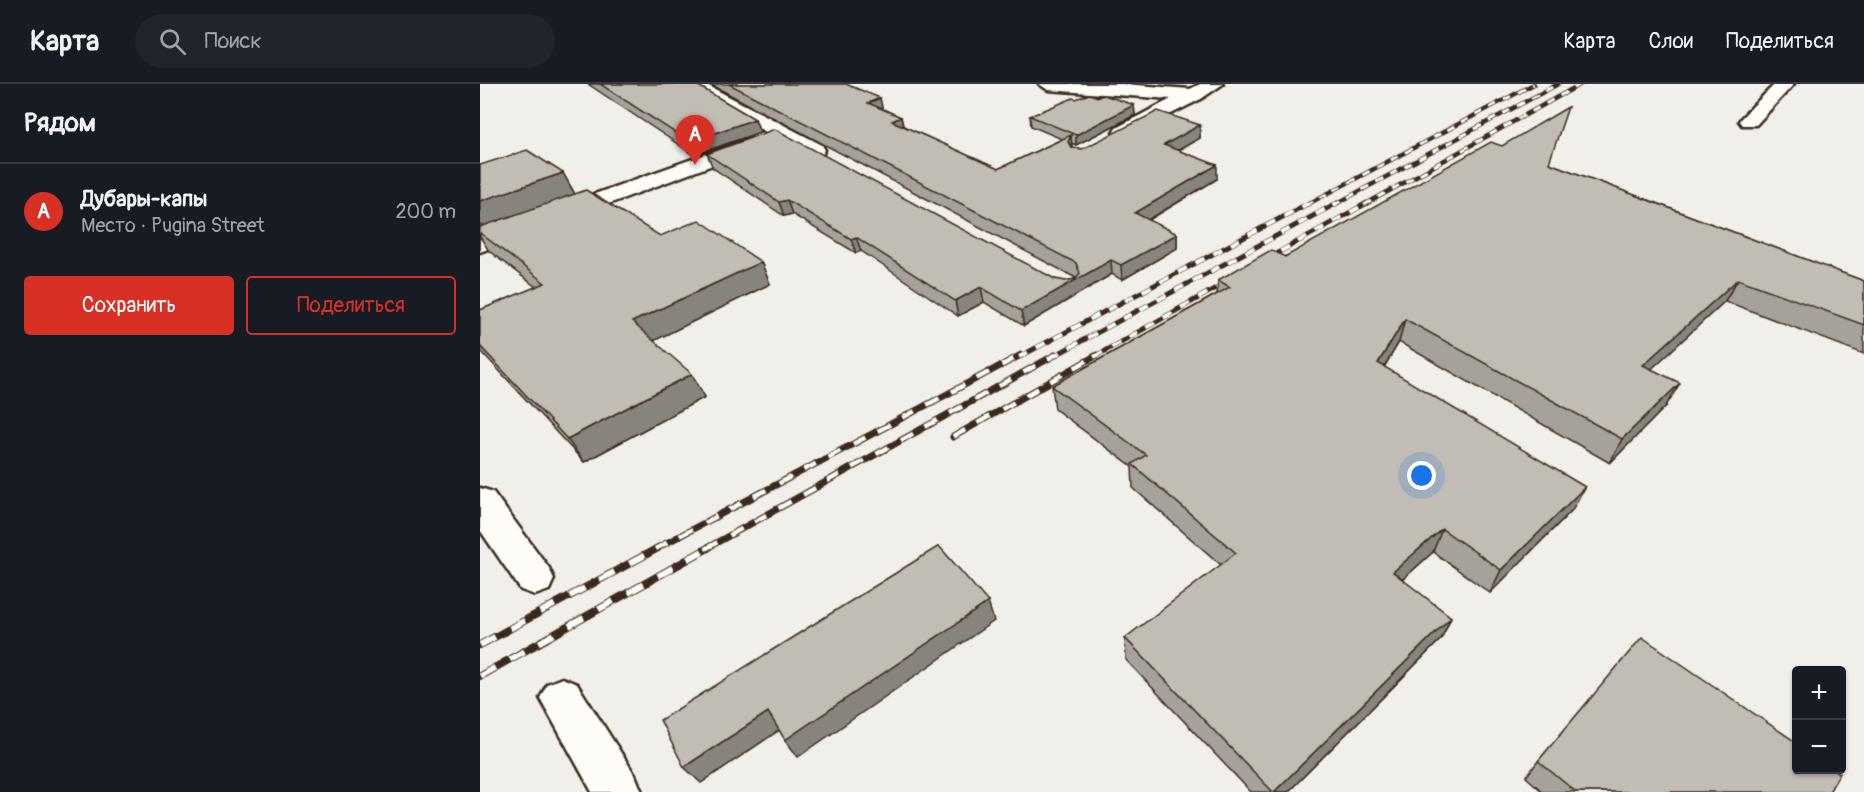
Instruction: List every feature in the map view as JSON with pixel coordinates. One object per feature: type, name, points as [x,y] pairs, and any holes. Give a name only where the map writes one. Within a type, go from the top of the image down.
[{"type":"street","points":[[691,84],[832,160]]},
{"type":"street","points":[[1048,84],[1194,95]]},
{"type":"street","points":[[1102,143],[1214,84]]},
{"type":"street","points":[[1749,121],[1785,84]]},
{"type":"street","points":[[480,244],[781,133]]},
{"type":"street","points":[[480,502],[535,579]]},
{"type":"street","points":[[562,698],[618,792]]},
{"type":"building","points":[[600,84],[695,84],[755,119],[689,142]]},
{"type":"building","points":[[729,84],[846,84],[880,98],[868,103],[901,117],[892,121],[998,169],[1071,135],[1068,142],[1071,147],[1082,149],[1158,111],[1200,125],[1164,145],[1217,165],[1135,213],[1177,234],[1121,265],[1111,260],[1021,311],[981,287],[955,301],[856,237],[851,239],[787,200],[779,202],[707,154],[775,129],[1055,279],[1065,281],[1075,279],[1080,273],[1076,263]]},
{"type":"building","points":[[1089,94],[1098,97],[1104,95],[1134,105],[1076,135],[1030,116],[1073,98]]},
{"type":"building","points":[[1568,107],[1549,163],[1864,281],[1864,325],[1738,279],[1643,365],[1680,383],[1622,439],[1405,319],[1378,363],[1585,487],[1501,570],[1442,529],[1393,572],[1451,617],[1273,792],[1125,638],[1236,553],[1132,464],[1146,455],[1052,386],[1230,287],[1218,280],[1271,250],[1285,257],[1491,142],[1502,146]]},
{"type":"building","points":[[527,150],[563,173],[480,201],[480,165]]},
{"type":"building","points":[[586,190],[660,236],[699,220],[761,262],[632,322],[692,374],[567,439],[480,346],[480,310],[545,283],[480,233],[480,227]]},
{"type":"building","points":[[939,546],[988,602],[785,740],[768,712],[684,767],[660,720]]},
{"type":"building","points":[[1642,637],[1792,740],[1792,774],[1839,774],[1829,792],[1576,792],[1538,761]]},
{"type":"railway","points":[[1306,205],[1534,84]]},
{"type":"railway","points":[[1334,205],[1558,84]]},
{"type":"railway","points":[[1364,205],[1581,84]]},
{"type":"railway","points":[[1019,357],[1309,203]]},
{"type":"railway","points":[[1052,357],[1337,203]]},
{"type":"railway","points":[[1263,261],[1367,203]]},
{"type":"railway","points":[[1094,357],[1232,279]]},
{"type":"railway","points":[[655,549],[1021,355]]},
{"type":"railway","points":[[705,549],[1055,355]]},
{"type":"railway","points":[[953,437],[1097,355]]},
{"type":"railway","points":[[480,645],[658,548]]},
{"type":"railway","points":[[480,676],[708,548]]},
{"type":"place","name":"Дубары-капы","points":[[695,165]]}]
